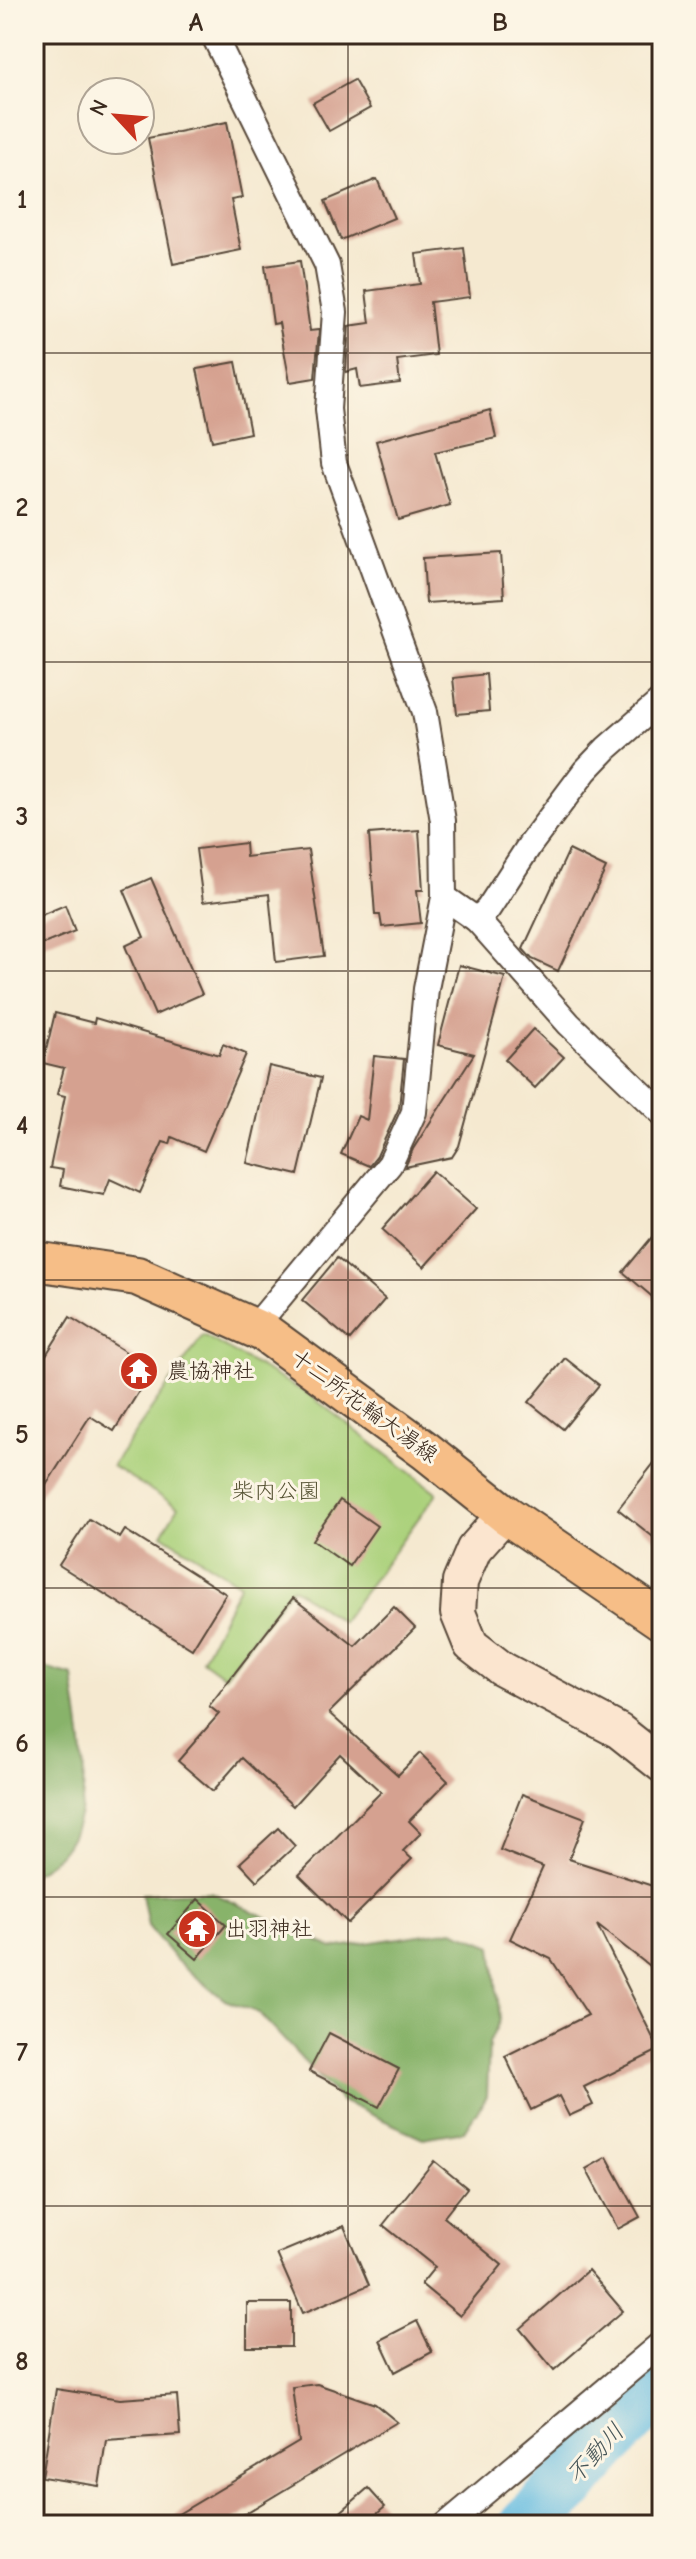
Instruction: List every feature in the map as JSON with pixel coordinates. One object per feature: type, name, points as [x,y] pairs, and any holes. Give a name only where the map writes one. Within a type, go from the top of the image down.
[{"type":"main road","name":"十二所花輪大湯線","points":[[34,1261],[137,1276],[265,1333],[426,1451],[505,1514],[662,1621]]},
{"type":"street","points":[[213,34],[327,265],[335,312],[328,409],[334,463],[425,712],[443,821],[444,897],[426,989],[414,1112],[390,1164],[254,1328]]},
{"type":"street","points":[[477,920],[488,909],[531,843],[585,771],[662,700]]},
{"type":"street","points":[[444,897],[477,920],[569,1024],[662,1113]]},
{"type":"street","points":[[505,1514],[474,1549],[460,1582],[458,1613],[471,1645],[502,1669],[619,1731],[662,1765]]},
{"type":"street","points":[[446,2525],[662,2343]]},
{"type":"green space","name":"柴内公園","points":[[203,1335],[311,1396],[437,1493],[342,1622],[292,1587],[224,1676],[202,1660],[240,1584],[162,1534],[178,1507],[112,1466]]},
{"type":"green space","points":[[41,1667],[73,1676],[84,1785],[72,1836],[57,1857],[34,1873],[34,1670]]},
{"type":"green space","points":[[211,1892],[332,1948],[453,1930],[492,1946],[500,2020],[489,2043],[487,2096],[464,2131],[423,2138],[341,2101],[259,2013],[225,2000],[177,1961],[148,1926],[142,1894]]},
{"type":"building","points":[[354,80],[370,108],[329,131],[313,103]]},
{"type":"building","points":[[227,122],[242,198],[231,200],[241,250],[173,264],[152,156],[156,156],[156,136]]},
{"type":"building","points":[[377,179],[394,218],[341,240],[325,201]]},
{"type":"building","points":[[464,248],[470,297],[430,302],[436,355],[397,360],[400,383],[360,388],[357,369],[346,372],[349,326],[370,323],[366,291],[420,284],[416,254]]},
{"type":"building","points":[[300,261],[310,331],[319,330],[315,378],[290,382],[279,323],[273,324],[265,266]]},
{"type":"building","points":[[236,362],[250,433],[212,441],[197,369]]},
{"type":"building","points":[[490,410],[496,438],[435,452],[450,505],[398,520],[376,441]]},
{"type":"building","points":[[501,553],[504,598],[426,603],[423,558]]},
{"type":"building","points":[[486,674],[489,711],[457,714],[453,678]]},
{"type":"building","points":[[419,830],[423,890],[417,890],[421,923],[382,927],[380,915],[375,915],[369,834]]},
{"type":"building","points":[[245,843],[246,857],[308,850],[324,956],[276,962],[269,894],[203,902],[196,849]]},
{"type":"building","points":[[569,850],[606,868],[558,971],[532,959],[523,949]]},
{"type":"building","points":[[151,878],[202,994],[155,1015],[125,946],[144,937],[124,890]]},
{"type":"building","points":[[65,905],[75,931],[34,948],[34,918]]},
{"type":"building","points":[[459,965],[505,977],[459,1146],[452,1157],[405,1167],[413,1149],[474,1054],[438,1045]]},
{"type":"building","points":[[55,1013],[94,1023],[95,1018],[219,1055],[223,1044],[246,1054],[204,1151],[172,1137],[170,1144],[163,1142],[140,1193],[110,1179],[104,1195],[60,1186],[63,1170],[50,1168],[65,1096],[57,1094],[64,1068],[43,1063]]},
{"type":"building","points":[[533,1029],[564,1057],[535,1088],[505,1060]]},
{"type":"building","points":[[374,1056],[404,1059],[399,1108],[377,1156],[369,1166],[341,1154],[358,1116],[367,1120]]},
{"type":"building","points":[[269,1066],[321,1078],[298,1175],[247,1163]]},
{"type":"building","points":[[433,1171],[476,1209],[424,1267],[382,1229]]},
{"type":"building","points":[[662,1225],[662,1305],[623,1272]]},
{"type":"building","points":[[337,1258],[385,1299],[350,1340],[302,1300]]},
{"type":"building","points":[[70,1317],[153,1369],[114,1431],[90,1416],[34,1504],[34,1374]]},
{"type":"building","points":[[565,1358],[599,1385],[563,1429],[529,1402]]},
{"type":"building","points":[[662,1453],[662,1544],[618,1509]]},
{"type":"building","points":[[340,1500],[377,1526],[349,1566],[312,1540]]},
{"type":"building","points":[[89,1519],[120,1538],[125,1530],[226,1594],[192,1649],[59,1565]]},
{"type":"building","points":[[293,1598],[355,1646],[394,1607],[415,1628],[329,1713],[398,1775],[420,1753],[448,1781],[409,1821],[421,1833],[403,1851],[412,1859],[348,1923],[299,1875],[381,1792],[340,1754],[293,1806],[242,1758],[213,1791],[178,1761],[219,1714],[209,1706]]},
{"type":"building","points":[[522,1794],[585,1818],[569,1859],[662,1889],[662,1976],[597,1925],[659,2050],[584,2087],[593,2105],[569,2116],[559,2096],[531,2110],[505,2056],[588,2015],[551,1959],[510,1939],[543,1867],[500,1850]]},
{"type":"building","points":[[278,1828],[295,1846],[257,1881],[240,1863]]},
{"type":"building","name":"出羽神社","points":[[198,1899],[226,1925],[197,1959],[168,1934]]},
{"type":"building","points":[[329,2033],[399,2069],[379,2107],[309,2071]]},
{"type":"building","points":[[607,2157],[640,2217],[618,2229],[586,2169]]},
{"type":"building","points":[[434,2161],[467,2188],[444,2217],[502,2265],[460,2316],[421,2284],[435,2267],[383,2225]]},
{"type":"building","points":[[344,2226],[369,2285],[303,2313],[277,2254]]},
{"type":"building","points":[[588,2270],[623,2311],[554,2370],[520,2329]]},
{"type":"building","points":[[247,2303],[291,2303],[291,2347],[247,2347]]},
{"type":"building","points":[[417,2321],[432,2352],[395,2372],[380,2340]]},
{"type":"building","points":[[317,2384],[375,2404],[397,2422],[226,2525],[160,2525],[299,2442],[292,2387]]},
{"type":"building","points":[[56,2389],[120,2399],[177,2395],[180,2435],[106,2440],[99,2486],[42,2477]]},
{"type":"building","points":[[368,2488],[385,2507],[364,2525],[326,2525]]},
{"type":"waterway","name":"不動川","points":[[528,2525],[568,2486],[662,2381]]},
{"type":"place","name":"農協神社","points":[[139,1371]]},
{"type":"place","name":"出羽神社","points":[[197,1929]]}]
